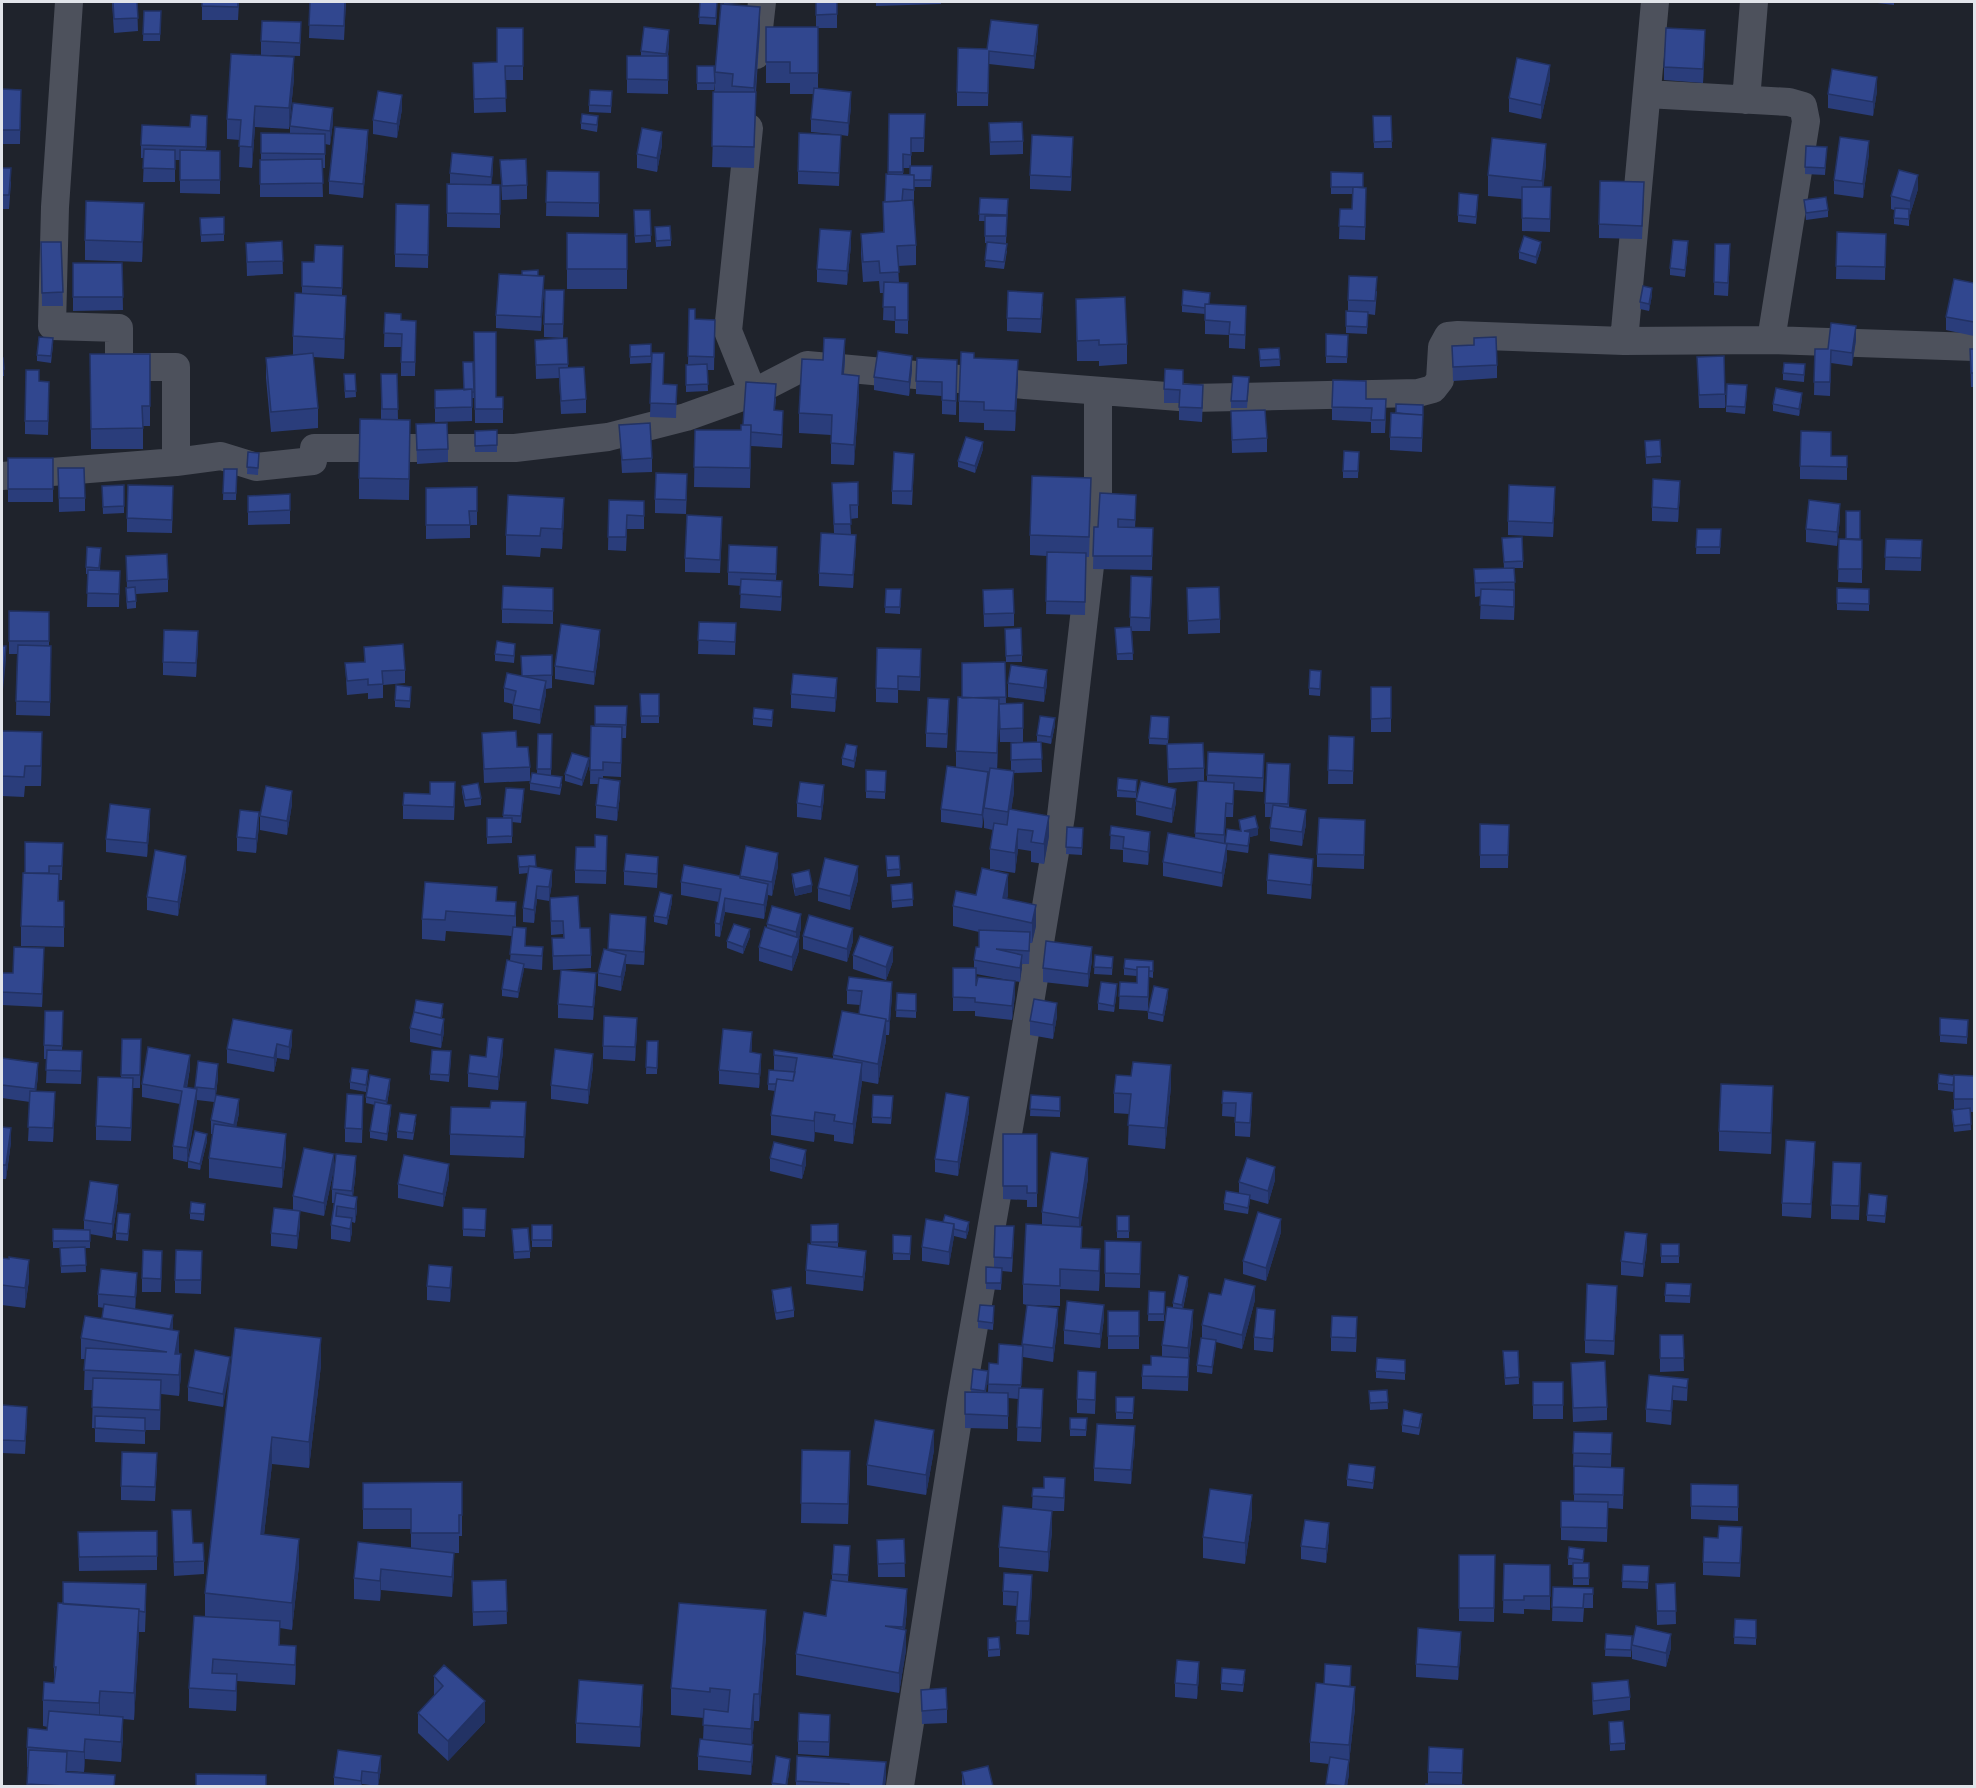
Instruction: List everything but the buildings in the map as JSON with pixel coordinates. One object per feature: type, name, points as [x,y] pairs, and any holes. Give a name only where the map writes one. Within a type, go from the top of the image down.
[{"type":"street","points":[[69,2],[55,207],[52,326],[119,328],[119,367],[176,367],[176,462]]},
{"type":"street","points":[[753,393],[728,331],[762,2]]},
{"type":"street","points":[[1624,341],[1655,2]]},
{"type":"street","points":[[1746,100],[1754,2]]},
{"type":"street","points":[[1647,94],[1789,102],[1803,106],[1806,121],[1771,340]]},
{"type":"street","points":[[2,476],[176,462],[221,456],[256,467],[313,461],[314,448],[515,448],[608,437],[686,417],[753,393],[807,365],[1192,398],[1418,393],[1433,389],[1440,380],[1442,347],[1448,336],[1458,335],[1624,341],[1771,340],[1974,347]]},
{"type":"street","points":[[900,1786],[961,1400],[1061,816],[1098,497],[1098,391]]}]
